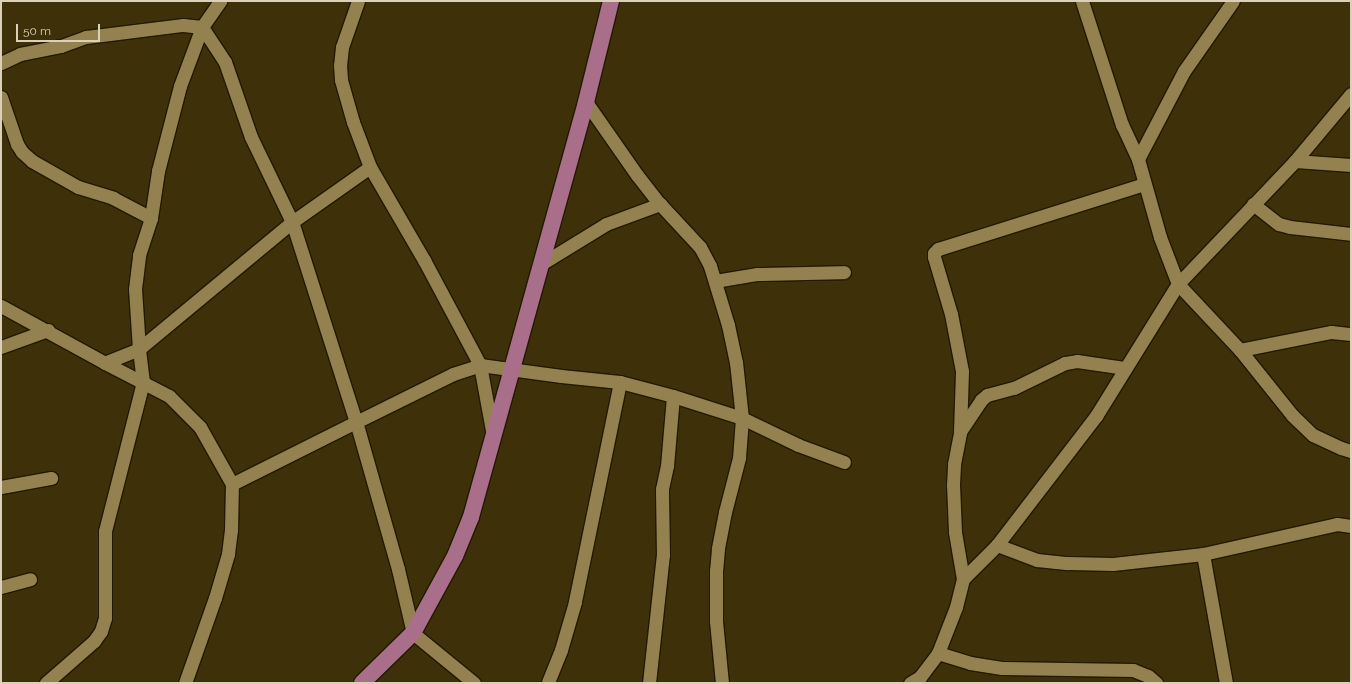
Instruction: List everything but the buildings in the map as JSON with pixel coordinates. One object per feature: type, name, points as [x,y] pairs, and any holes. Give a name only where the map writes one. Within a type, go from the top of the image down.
[{"type":"main road","points":[[362,683],[413,633],[455,556],[472,517],[586,102],[611,1]]},
{"type":"street","points":[[46,683],[94,641],[101,630],[105,618],[105,531],[143,382],[135,289],[138,255],[151,218],[158,171],[177,100],[202,27],[220,1]]},
{"type":"street","points":[[363,1],[357,7],[342,47],[340,65],[341,80],[353,122],[370,167],[424,260],[480,365],[494,436]]},
{"type":"street","points":[[1082,1],[1122,125],[1138,159],[1160,237],[1178,284],[1240,350],[1292,415],[1313,435],[1351,451]]},
{"type":"street","points":[[1138,159],[1184,71],[1233,1]]},
{"type":"street","points":[[1,63],[20,54],[61,46],[86,37],[183,25],[202,27]]},
{"type":"street","points":[[202,27],[225,62],[251,137],[292,222],[356,422],[398,568],[413,633],[474,683]]},
{"type":"street","points":[[963,579],[997,545],[1096,416],[1178,284],[1295,161],[1351,94]]},
{"type":"street","points":[[1,97],[17,144],[22,152],[32,161],[78,187],[113,198],[151,218]]},
{"type":"street","points":[[586,102],[637,175],[660,204],[700,247],[710,266],[728,325],[736,362],[742,418],[739,458],[725,512],[718,549],[716,570],[716,621],[722,683]]},
{"type":"street","points":[[1295,161],[1351,165]]},
{"type":"street","points":[[105,363],[139,349],[292,222],[370,167]]},
{"type":"street","points":[[917,681],[938,653],[956,607],[963,579],[955,532],[952,485],[960,432],[962,370],[951,314],[934,253],[938,249],[1144,184]]},
{"type":"street","points":[[541,264],[606,224],[660,204]]},
{"type":"street","points":[[1253,204],[1279,224],[1290,227],[1351,234]]},
{"type":"street","points":[[715,281],[757,274],[844,272]]},
{"type":"street","points":[[1,306],[169,396],[200,427],[232,484],[231,530],[228,554],[216,598],[185,683]]},
{"type":"street","points":[[1,348],[48,330]]},
{"type":"street","points":[[1240,350],[1331,332],[1351,334]]},
{"type":"street","points":[[960,432],[981,400],[987,395],[1014,388],[1064,363],[1077,361],[1125,368]]},
{"type":"street","points":[[232,484],[453,374],[480,365],[620,382],[673,396],[742,418],[798,444],[844,462]]},
{"type":"street","points":[[548,683],[561,650],[575,602],[620,382]]},
{"type":"street","points":[[649,683],[663,555],[662,489],[667,466],[673,396]]},
{"type":"street","points":[[1,487],[51,478]]},
{"type":"street","points":[[997,545],[1037,560],[1068,564],[1113,564],[1203,554],[1337,524],[1351,526]]},
{"type":"street","points":[[1203,554],[1226,683]]},
{"type":"street","points":[[1,587],[30,579]]},
{"type":"street","points":[[938,653],[970,663],[1002,668],[1133,670],[1148,676],[1156,683]]}]
